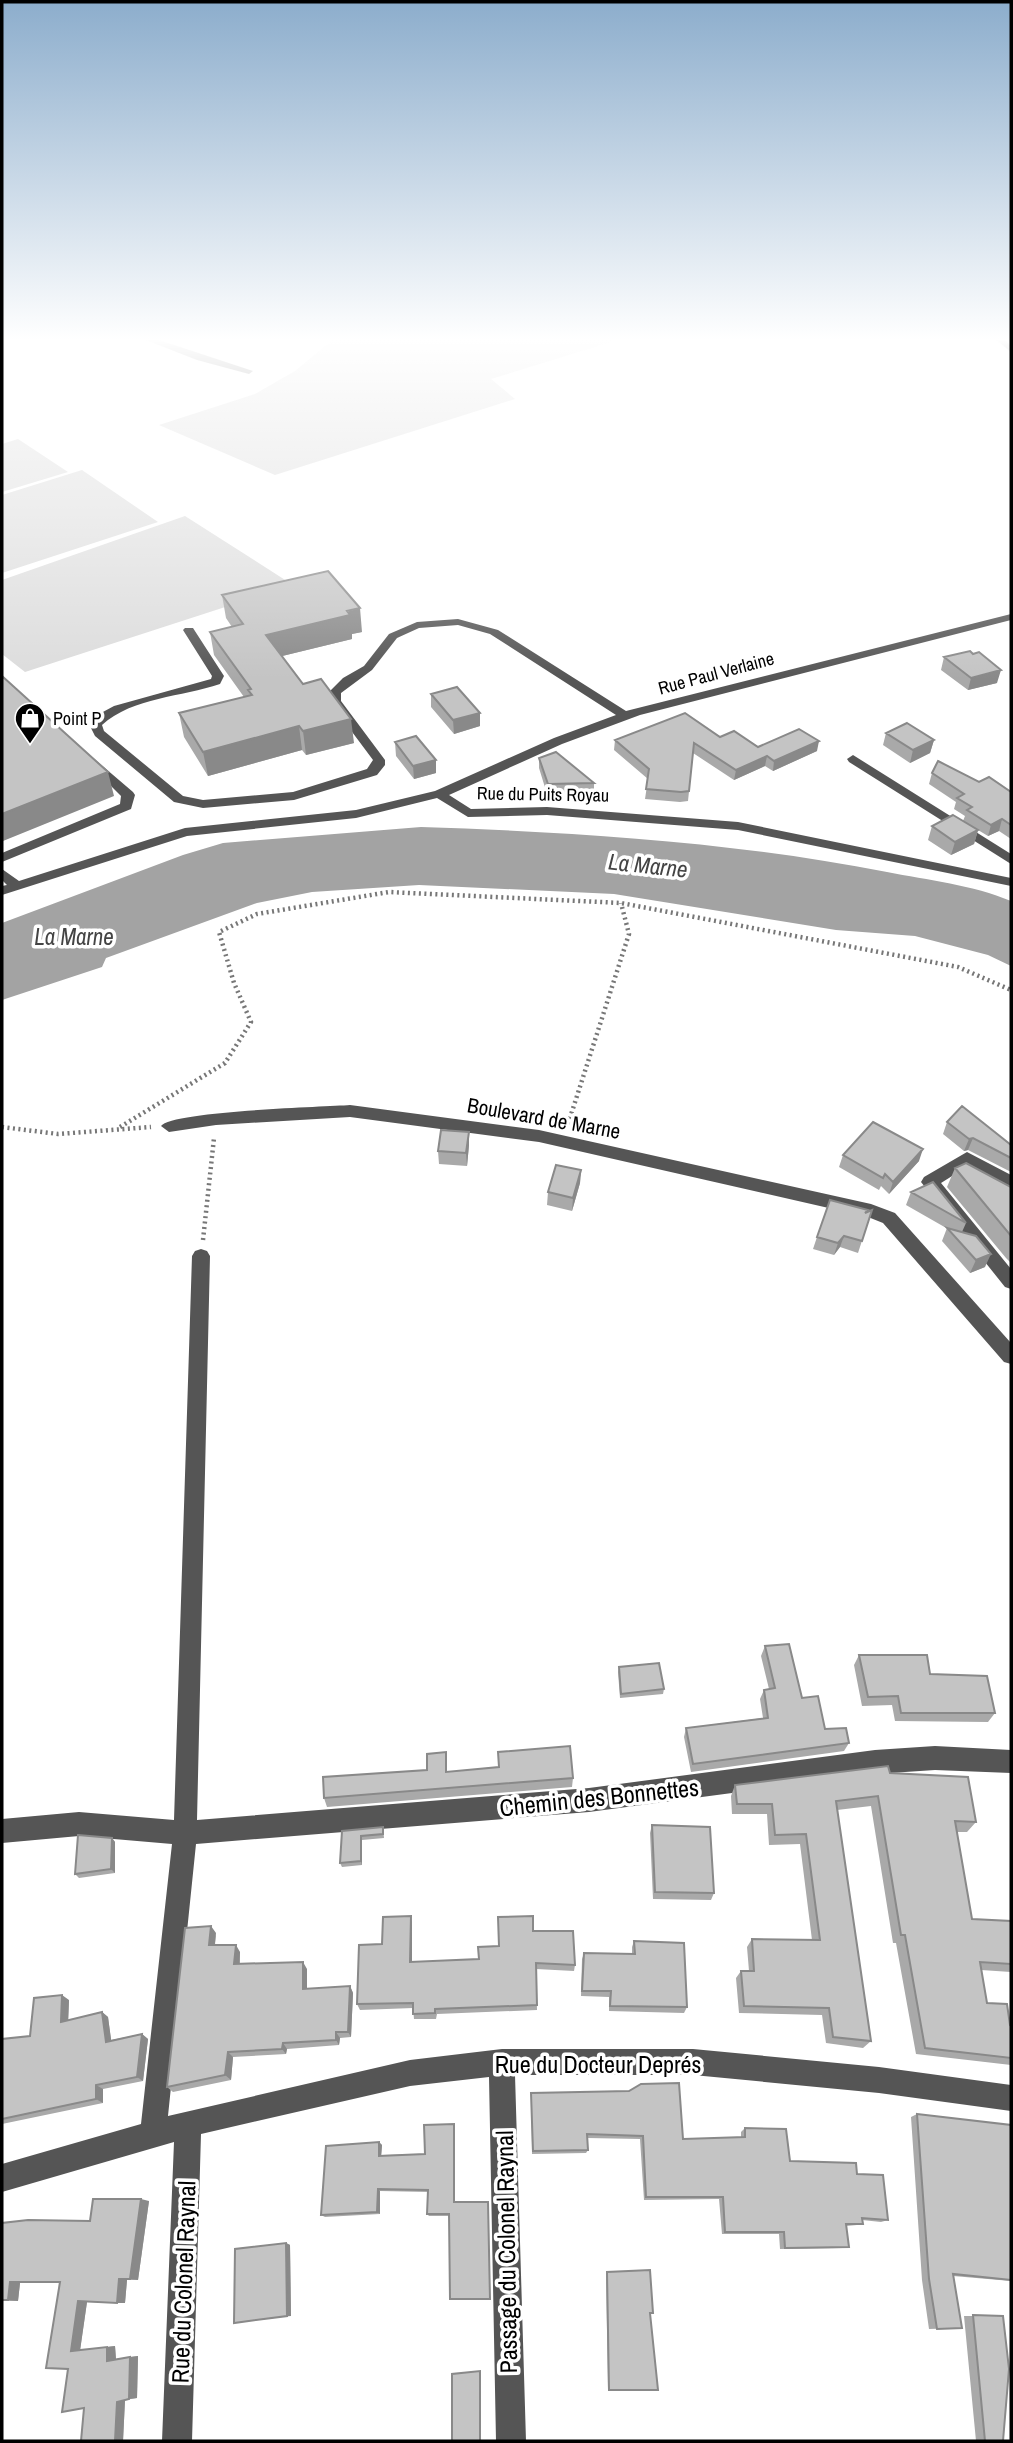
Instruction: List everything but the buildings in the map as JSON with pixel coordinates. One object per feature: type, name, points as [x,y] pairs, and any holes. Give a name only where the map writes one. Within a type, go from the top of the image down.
[{"type":"street","name":"Rue Paul Verlaine","points":[[439,794],[558,741],[625,716],[1011,617]]},
{"type":"street","points":[[189,630],[218,676],[216,681],[125,707],[101,716],[95,724],[99,733],[179,799],[203,804],[294,796],[372,772],[379,765],[379,760],[335,701],[335,692],[368,668],[393,636],[418,625],[458,622],[494,632],[625,716]]},
{"type":"street","points":[[2,858],[126,806],[128,795],[79,750]]},
{"type":"street","points":[[853,759],[1011,860]]},
{"type":"street","points":[[2,891],[185,832],[356,814],[439,794]]},
{"type":"street","name":"Rue du Puits Royau","points":[[439,794],[468,813],[547,811],[737,826],[1011,882]]},
{"type":"street","points":[[2,873],[16,886]]},
{"type":"street","name":"Boulevard de Marne","points":[[169,1126],[216,1119],[350,1111],[563,1142],[872,1210],[889,1218],[1011,1356]]},
{"type":"street","points":[[1011,1185],[999,1174],[967,1158],[930,1182],[1011,1282]]},
{"type":"street","points":[[2,2178],[153,2134],[185,1833],[201,1256]]},
{"type":"street","name":"Chemin des Bonnettes","points":[[2,1831],[79,1824],[185,1833],[589,1800],[875,1762],[935,1758],[1011,1761]]},
{"type":"street","name":"Rue du Docteur Deprés","points":[[153,2134],[410,2073],[502,2062],[693,2062],[879,2080],[1011,2098]]},
{"type":"street","name":"Passage du Colonel Raynal","points":[[502,2062],[511,2441]]},
{"type":"street","name":"Rue du Colonel Raynal","points":[[177,2441],[188,2124]]},
{"type":"path","points":[[120,1127],[225,1063],[251,1022],[219,932],[257,914],[389,892],[621,903],[958,967],[1011,990]]},
{"type":"path","points":[[563,1142],[629,934],[621,903]]},
{"type":"path","points":[[201,1256],[216,1119]]},
{"type":"path","points":[[2,1127],[58,1134],[120,1127],[169,1126]]},
{"type":"shaded area","points":[[2,451],[36,451],[68,472],[2,492]]},
{"type":"shaded area","points":[[219,451],[351,451],[275,475]]},
{"type":"shaded area","points":[[82,470],[158,522],[2,573],[2,495]]},
{"type":"shaded area","points":[[185,516],[293,585],[25,672],[2,654],[2,580]]},
{"type":"water","name":"La Marne","points":[[421,827],[538,832],[713,846],[829,862],[966,887],[1011,901],[1011,966],[988,955],[915,936],[836,930],[614,894],[419,885],[312,892],[257,903],[106,958],[102,967],[2,1000],[2,923],[183,855],[223,843]]},
{"type":"place","name":"Point P","points":[[30,745]]}]
